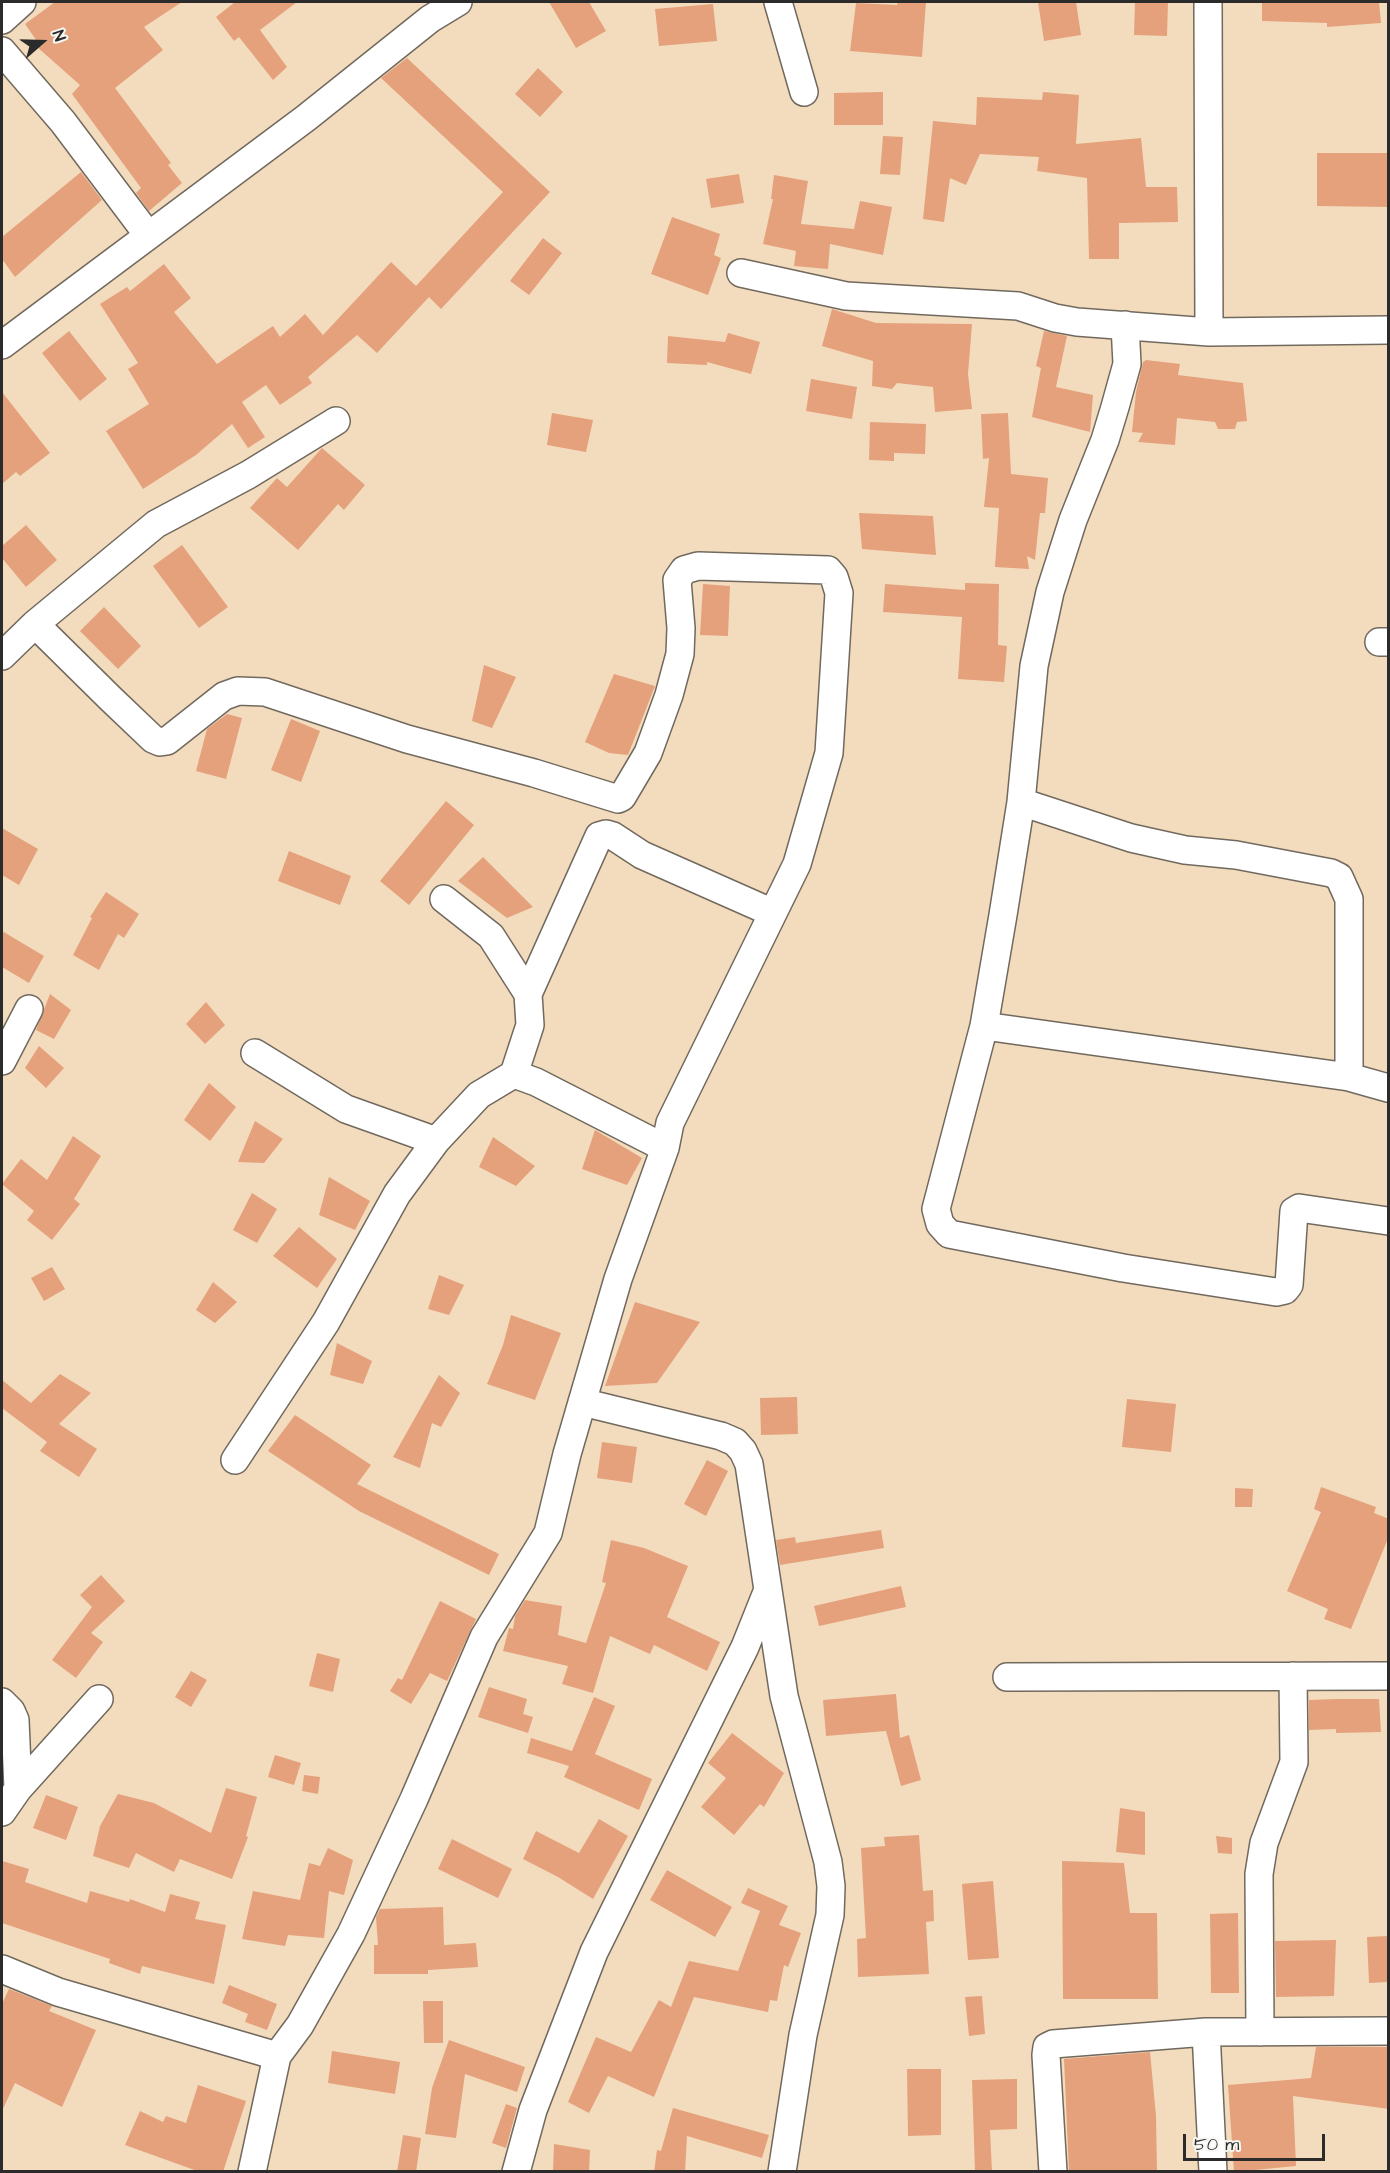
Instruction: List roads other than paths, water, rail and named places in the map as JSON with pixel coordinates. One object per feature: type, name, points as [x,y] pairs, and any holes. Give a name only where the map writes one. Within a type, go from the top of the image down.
[{"type":"street","points":[[2,20],[22,2]]},
{"type":"street","points":[[2,345],[306,118],[430,20],[458,2]]},
{"type":"street","points":[[778,2],[804,92]]},
{"type":"street","points":[[1208,2],[1209,332]]},
{"type":"street","points":[[2,51],[63,122],[148,235]]},
{"type":"street","points":[[741,273],[846,297],[1018,306],[1055,318],[1209,332],[1389,330]]},
{"type":"street","points":[[1125,324],[1127,364],[1105,440],[1073,520],[1050,592],[1034,666],[1021,802],[984,1026],[936,1209],[940,1224],[949,1234],[1123,1268],[1276,1292],[1285,1290],[1289,1285],[1294,1211],[1299,1208],[1389,1221]]},
{"type":"street","points":[[1127,364],[1159,327]]},
{"type":"street","points":[[2,656],[35,624],[156,524],[248,475],[336,421]]},
{"type":"street","points":[[35,624],[153,739],[160,742],[167,741],[224,696],[238,691],[264,692],[407,739],[534,772],[618,799],[622,797],[648,753],[669,695],[680,654],[681,628],[677,580],[684,570],[698,566],[828,570],[834,577],[839,593],[829,753],[797,864],[670,1123],[665,1148],[618,1279],[582,1402],[548,1533],[484,1637],[414,1799],[351,1934],[300,2025],[277,2056],[252,2172]]},
{"type":"street","points":[[1021,802],[1131,838],[1185,850],[1236,855],[1331,873],[1339,877],[1349,899],[1349,1077]]},
{"type":"street","points":[[235,1460],[326,1322],[397,1194],[436,1141],[479,1095],[514,1074],[530,1025],[528,994],[595,841],[606,834],[642,855],[773,913]]},
{"type":"street","points":[[444,899],[491,936],[528,994]]},
{"type":"street","points":[[2,1060],[29,1009]]},
{"type":"street","points":[[984,1026],[1349,1077],[1389,1088]]},
{"type":"street","points":[[255,1053],[346,1109],[436,1141]]},
{"type":"street","points":[[514,1074],[536,1082],[665,1148]]},
{"type":"street","points":[[582,1402],[721,1436],[735,1442],[743,1451],[749,1464],[784,1696],[828,1862],[831,1886],[830,1915],[803,2035],[782,2172]]},
{"type":"street","points":[[516,2172],[533,2110],[594,1952],[745,1647],[767,1591]]},
{"type":"street","points":[[1260,2032],[1259,1874],[1264,1843],[1294,1762],[1293,1676]]},
{"type":"street","points":[[1007,1677],[1389,1676]]},
{"type":"street","points":[[2,1812],[18,1789],[99,1699]]},
{"type":"street","points":[[2,1702],[11,1711],[15,1720],[18,1789]]},
{"type":"street","points":[[2,1969],[79,1998],[277,2056]]},
{"type":"street","points":[[1053,2172],[1047,2047],[1053,2044],[1206,2032],[1389,2031]]},
{"type":"street","points":[[1206,2032],[1213,2172]]}]
